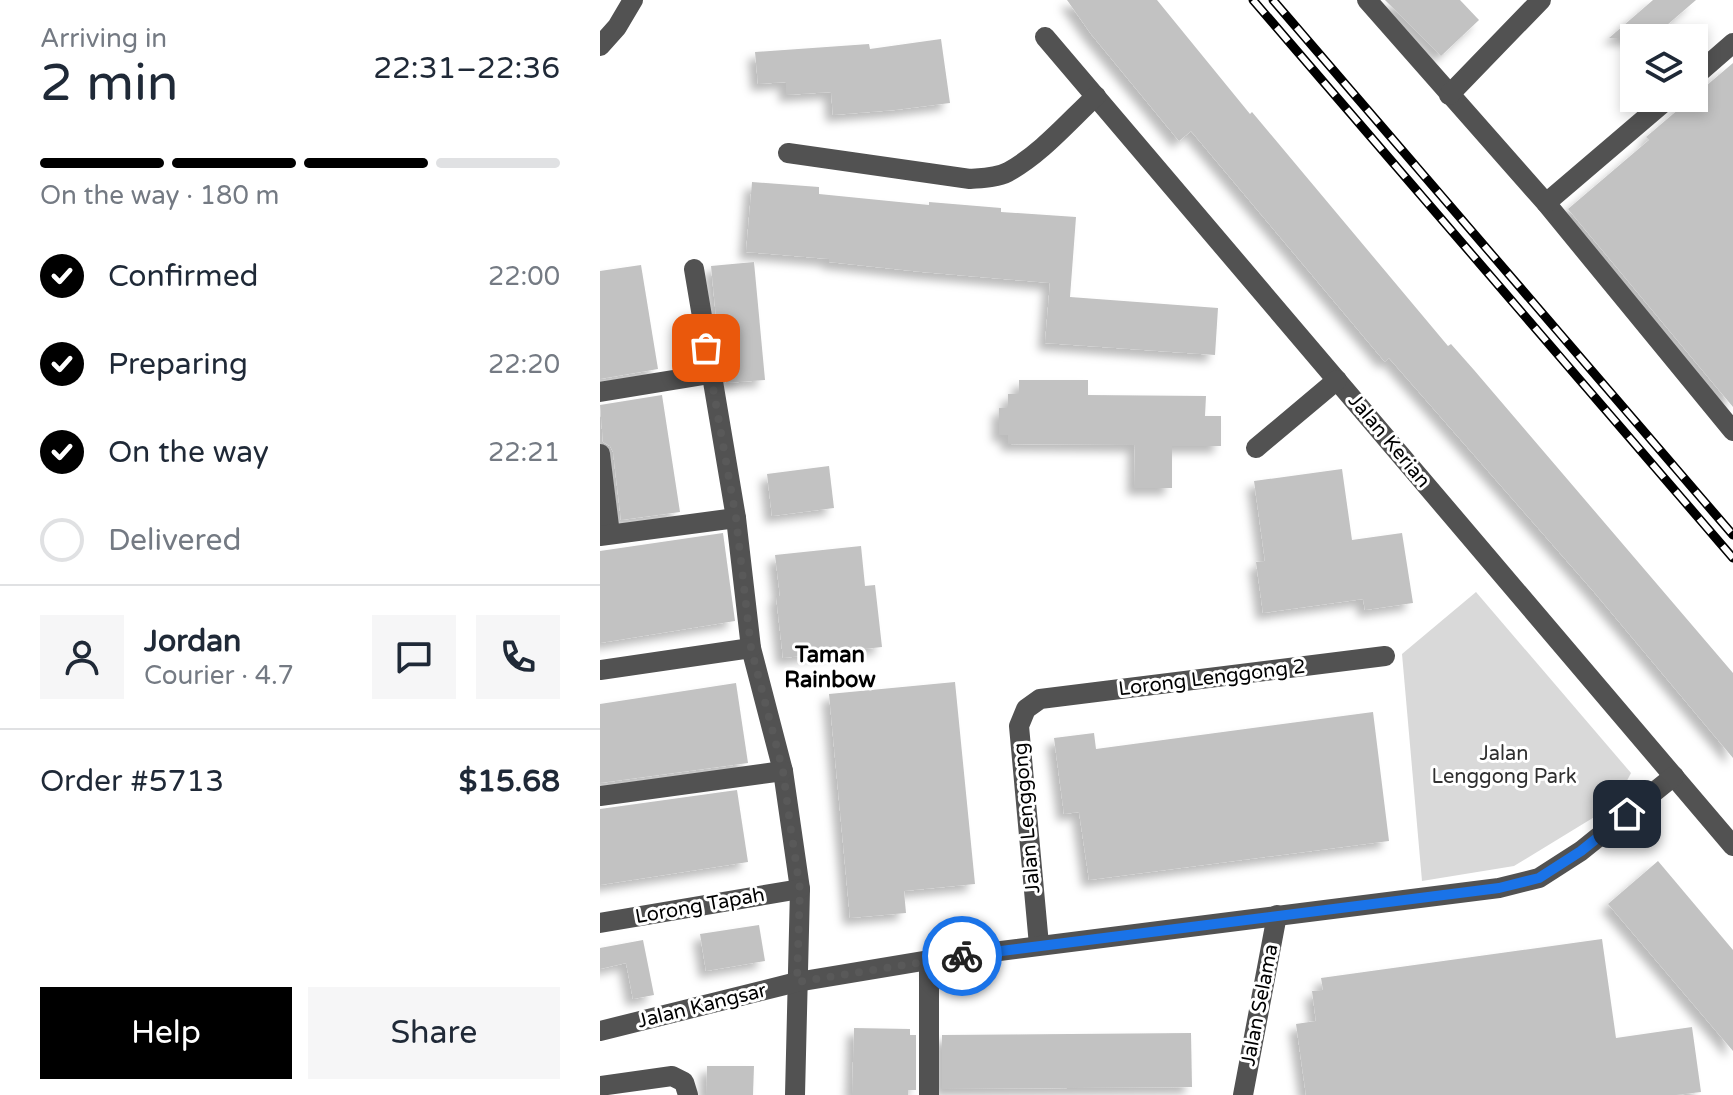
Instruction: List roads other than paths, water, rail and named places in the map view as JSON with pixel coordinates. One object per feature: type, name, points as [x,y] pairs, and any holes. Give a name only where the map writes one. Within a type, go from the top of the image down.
[{"type":"street","points":[[600,27],[618,0]]},
{"type":"street","points":[[600,46],[617,27],[633,0]]},
{"type":"street","points":[[1367,0],[1546,203],[1733,431]]},
{"type":"street","points":[[1449,95],[1541,0]]},
{"type":"street","name":"Jalan Kerian","points":[[1045,37],[1733,846]]},
{"type":"street","points":[[1708,65],[1733,43]]},
{"type":"street","points":[[788,153],[970,179],[989,177],[1006,173],[1030,157],[1096,96]]},
{"type":"street","points":[[1546,203],[1653,112]]},
{"type":"street","points":[[694,269],[736,518],[751,648],[783,771],[800,889],[795,1095]]},
{"type":"street","points":[[600,392],[710,374]]},
{"type":"street","points":[[1256,448],[1337,380]]},
{"type":"street","points":[[600,454],[605,535],[736,518]]},
{"type":"street","points":[[600,670],[751,648]]},
{"type":"street","name":"Lorong Lenggong 2","points":[[1040,699],[1385,656]]},
{"type":"street","name":"Jalan Lenggong","points":[[1039,945],[1019,726],[1026,709],[1040,699]]},
{"type":"street","points":[[600,796],[783,771]]},
{"type":"street","name":"Jalan Kangsar","points":[[600,1031],[797,982],[929,960],[1499,888],[1539,878],[1581,851],[1674,776]]},
{"type":"street","name":"Lorong Tapah","points":[[600,923],[800,889]]},
{"type":"street","name":"Jalan Selama","points":[[1243,1095],[1277,915]]},
{"type":"street","points":[[929,960],[929,1095]]},
{"type":"street","points":[[600,1086],[672,1076],[684,1082],[688,1095]]},
{"type":"railway","points":[[1253,0],[1733,558]]},
{"type":"railway","points":[[1273,0],[1733,535]]},
{"type":"district","name":"Taman Rainbow","points":[[830,668]]},
{"type":"park label","name":"Jalan Lenggong Park","points":[[1504,766]]}]
